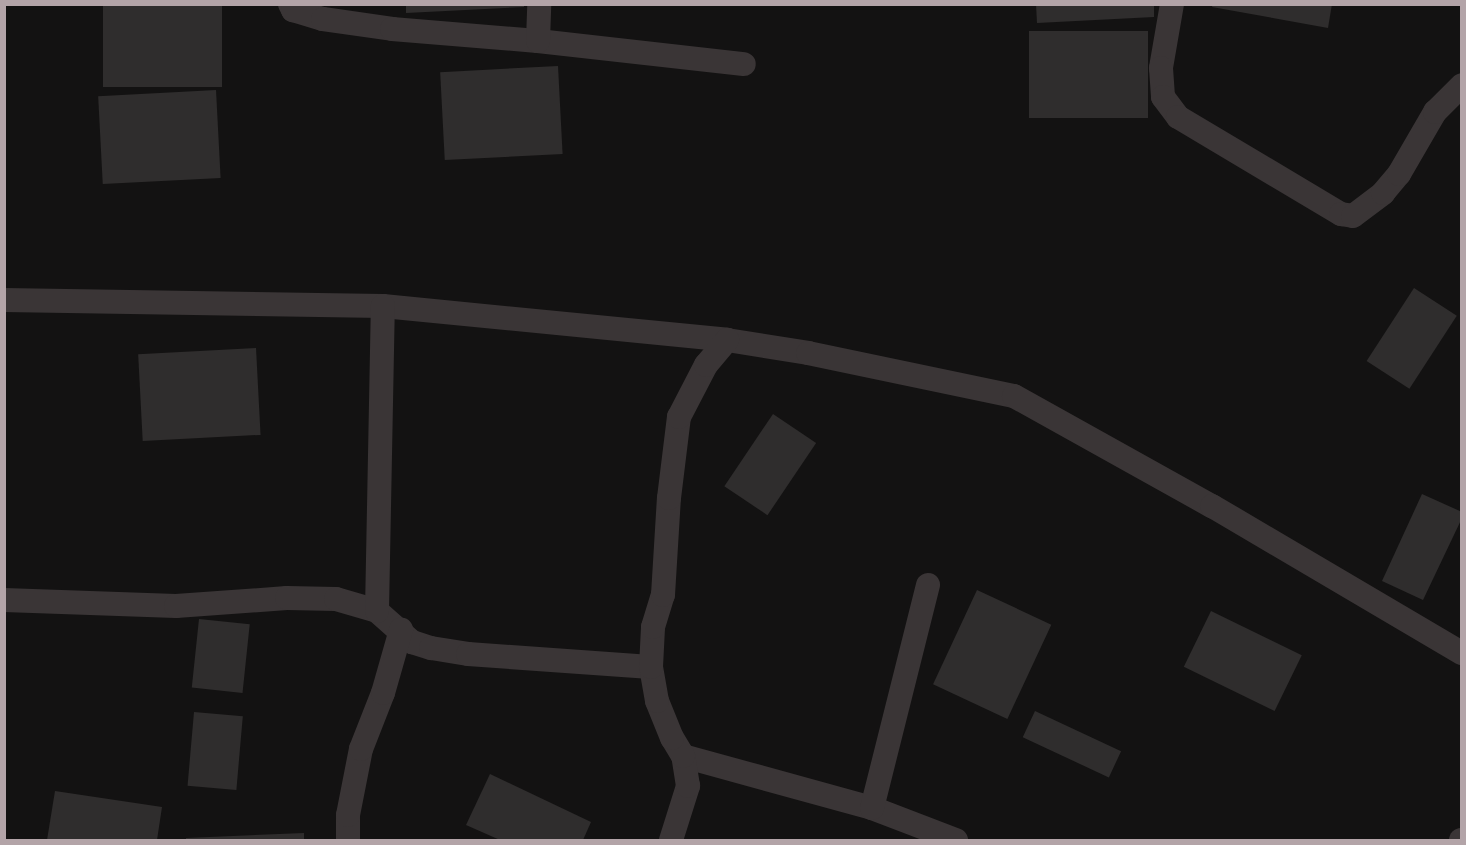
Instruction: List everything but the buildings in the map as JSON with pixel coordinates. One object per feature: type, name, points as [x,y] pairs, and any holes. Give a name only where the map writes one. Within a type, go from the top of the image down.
[{"type":"street","points":[[290,4],[293,10],[323,19],[392,29],[538,41],[744,64]]},
{"type":"street","points":[[538,41],[539,4]]},
{"type":"street","points":[[1172,4],[1161,68],[1163,97],[1178,117],[1341,214],[1353,216],[1383,193],[1399,174],[1435,112],[1461,85]]},
{"type":"street","points":[[4,300],[383,306],[727,340],[808,353],[1014,396],[1212,506],[1461,653]]},
{"type":"street","points":[[377,611],[383,306]]},
{"type":"street","points":[[670,840],[687,786],[683,756],[672,738],[657,701],[651,667],[653,627],[663,595],[669,498],[679,417],[706,365],[727,340]]},
{"type":"street","points":[[872,808],[928,585]]},
{"type":"street","points":[[4,600],[176,606],[321,598],[355,604],[377,611],[412,642],[431,648],[468,654],[651,667]]},
{"type":"street","points":[[348,840],[348,815],[361,749],[383,693],[401,630]]},
{"type":"street","points":[[683,756],[872,808],[956,840]]}]
